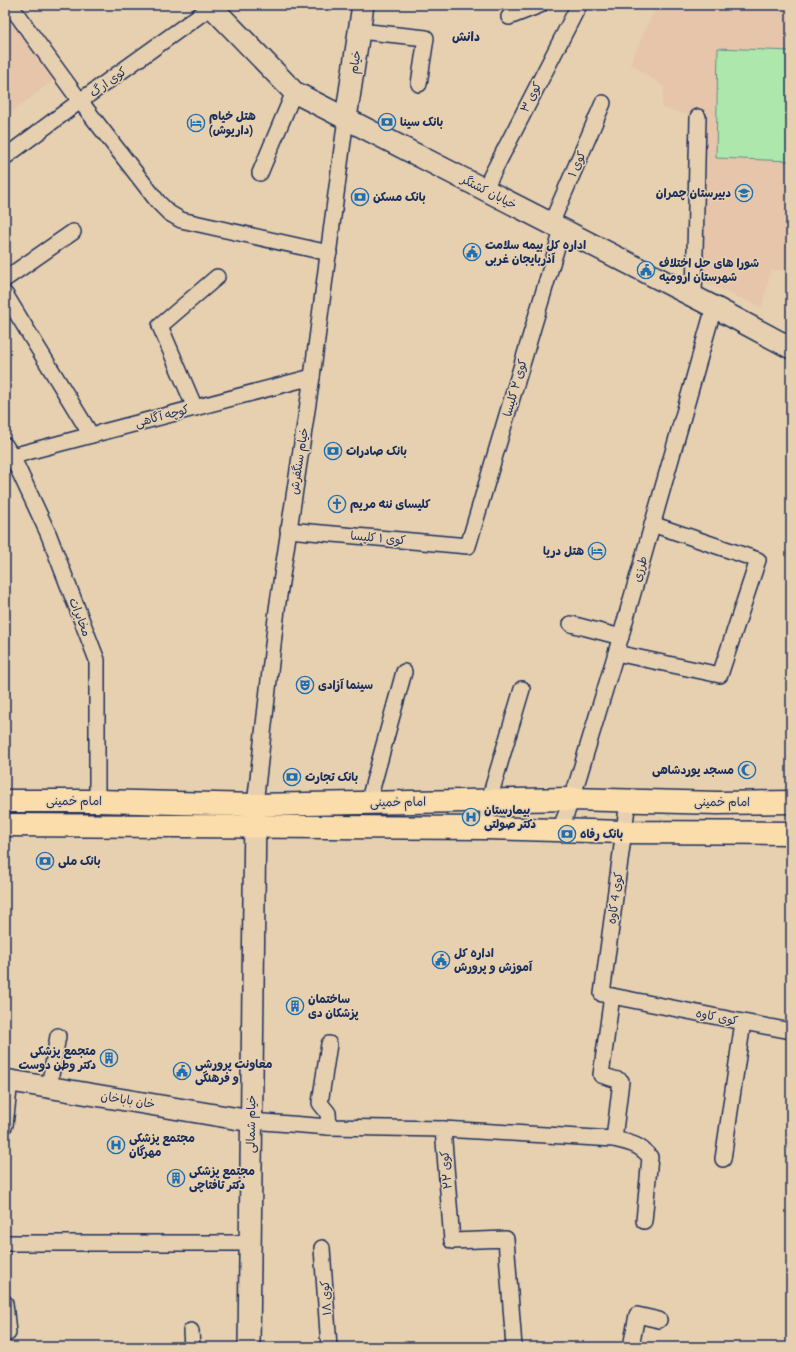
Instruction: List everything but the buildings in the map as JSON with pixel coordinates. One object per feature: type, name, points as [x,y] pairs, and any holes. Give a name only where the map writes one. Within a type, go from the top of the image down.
[{"type":"main road","name":"امام خمینی","points":[[5,801],[96,801],[255,805],[572,799],[717,803],[791,802]]},
{"type":"main road","name":"امام خمینی","points":[[5,825],[486,828],[624,832],[791,833]]},
{"type":"street","points":[[10,5],[80,101],[158,202],[169,213],[181,220],[329,253]]},
{"type":"street","name":"خیام","points":[[346,118],[363,5]]},
{"type":"street","points":[[509,17],[540,5]]},
{"type":"street","name":"کوی ۳","points":[[484,190],[579,5]]},
{"type":"street","name":"کوی ارگ","points":[[5,157],[210,6]]},
{"type":"street","name":"خیابان کشتگر","points":[[210,6],[294,92],[556,227],[694,296],[791,348]]},
{"type":"street","points":[[359,31],[426,38],[419,84]]},
{"type":"street","points":[[260,173],[294,92]]},
{"type":"street","name":"کوی ۱","points":[[556,227],[603,103]]},
{"type":"street","points":[[694,296],[698,117]]},
{"type":"street","name":"خیام سنگفرش","points":[[255,805],[277,609],[312,377],[346,118]]},
{"type":"street","name":"کوی ۲ کلیسا","points":[[468,546],[556,227]]},
{"type":"street","points":[[5,279],[73,232]]},
{"type":"street","points":[[195,408],[160,326],[217,277]]},
{"type":"street","points":[[5,294],[91,435]]},
{"type":"street","name":"طرزی","points":[[560,829],[572,799],[621,638],[714,307]]},
{"type":"street","name":"کوچه آگاهی","points":[[8,451],[91,435],[312,377]]},
{"type":"street","name":"مخابرات","points":[[8,451],[48,533],[96,660],[96,801]]},
{"type":"street","points":[[616,653],[720,675],[758,560],[652,524]]},
{"type":"street","name":"کوی ۱ کلیسا","points":[[288,530],[468,546]]},
{"type":"street","points":[[571,624],[621,638]]},
{"type":"street","points":[[368,803],[404,672]]},
{"type":"street","points":[[486,828],[489,800],[522,689]]},
{"type":"street","name":"کوی 4 کاوه","points":[[614,1139],[621,1081],[601,1074],[607,995],[628,801]]},
{"type":"street","name":"خیام شمالی","points":[[249,1347],[255,805]]},
{"type":"street","name":"کوی کاوه","points":[[607,995],[743,1022],[723,1159]]},
{"type":"street","points":[[743,1022],[791,1031]]},
{"type":"street","points":[[49,1087],[58,1036]]},
{"type":"street","points":[[329,1044],[320,1103],[328,1113],[329,1127]]},
{"type":"street","points":[[5,1125],[7,1080]]},
{"type":"street","name":"خان باباخان","points":[[7,1080],[251,1121]]},
{"type":"street","points":[[251,1121],[329,1127],[443,1129],[614,1139],[636,1144],[650,1157],[644,1221]]},
{"type":"street","name":"کوی ۲۲","points":[[443,1129],[452,1241],[506,1239],[514,1347]]},
{"type":"street","points":[[5,1242],[250,1243]]},
{"type":"street","name":"کوی ۱۸","points":[[322,1248],[329,1347]]},
{"type":"street","points":[[5,1303],[8,1333],[5,1333]]},
{"type":"street","points":[[630,1347],[637,1315],[659,1320]]},
{"type":"street","points":[[191,1331],[192,1347]]},
{"type":"shaded area","name":"دبیرستان چمران","points":[[657,5],[791,5],[791,270],[771,270],[762,307],[694,278],[698,117],[662,108],[664,87],[630,63]]},
{"type":"shaded area","points":[[5,8],[55,79],[5,117]]},
{"type":"green space","points":[[718,48],[791,51],[791,161],[716,158]]},
{"type":"place","name":"بانک سینا","points":[[387,122]]},
{"type":"place","name":"هتل خیام (داریوش)","points":[[196,123]]},
{"type":"place","name":"دبیرستان چمران","points":[[744,193]]},
{"type":"place","name":"بانک مسکن","points":[[360,197]]},
{"type":"place","name":"اداره کل بیمه سلامت آذربایجان غربی","points":[[472,252]]},
{"type":"place","name":"شورا های حل اختلاف شهرستان ارومیه","points":[[646,270]]},
{"type":"place","name":"بانک صادرات","points":[[333,451]]},
{"type":"place","name":"کلیسای ننه مریم","points":[[337,504]]},
{"type":"place","name":"هتل دریا","points":[[597,551]]},
{"type":"place","name":"سینما آزادی","points":[[305,685]]},
{"type":"place","name":"مسجد یوردشاهی","points":[[747,770]]},
{"type":"place","name":"بانک تجارت","points":[[292,777]]},
{"type":"place","name":"بیمارستان دکتر صولتی","points":[[471,817]]},
{"type":"place","name":"بانک رفاه","points":[[567,834]]},
{"type":"place","name":"بانک ملی","points":[[45,861]]},
{"type":"place","name":"اداره کل آموزش و پرورش","points":[[441,960]]},
{"type":"place","name":"ساختمان پزشکان دی","points":[[295,1006]]},
{"type":"place","name":"متجمع پزشکی دکتر وطن دوست","points":[[109,1058]]},
{"type":"place","name":"معاونت پرورشی و فرهنگی","points":[[182,1071]]},
{"type":"place","name":"مجتمع پزشکی مهرگان","points":[[116,1145]]},
{"type":"place","name":"مجتمع پزشکی دکتر تافتاچی","points":[[176,1178]]},
{"type":"district","name":"دانش","points":[[466,36]]}]
